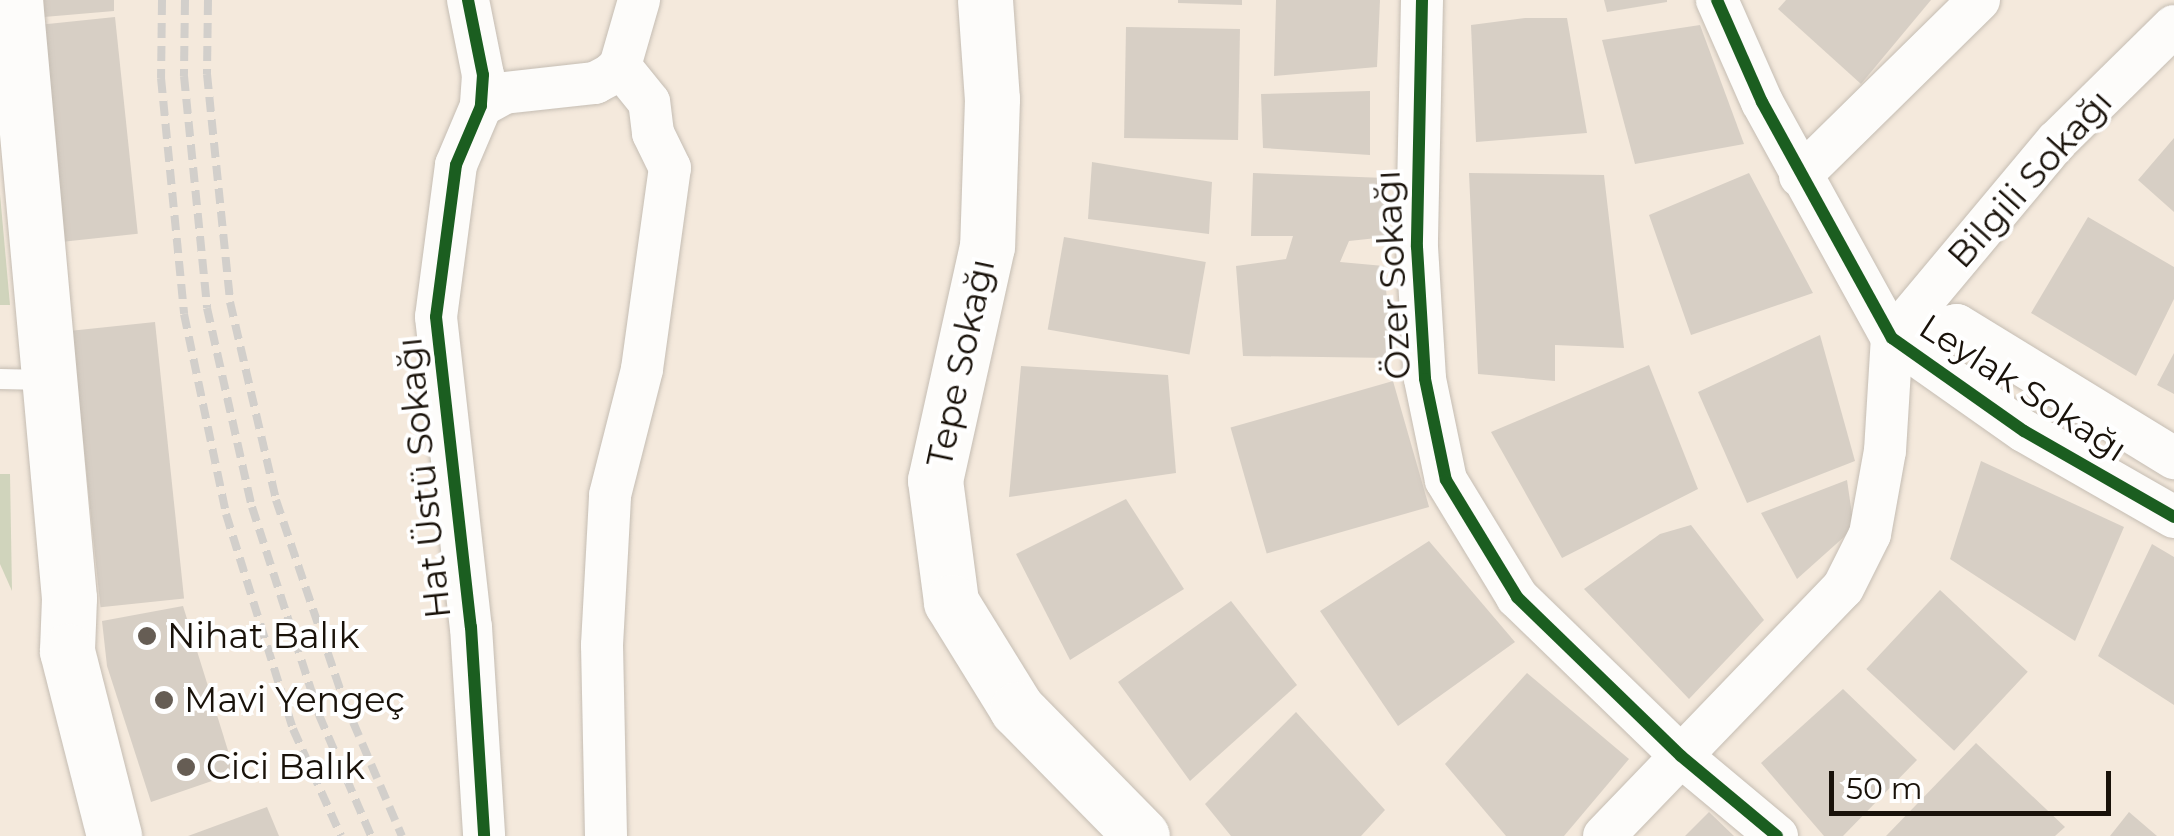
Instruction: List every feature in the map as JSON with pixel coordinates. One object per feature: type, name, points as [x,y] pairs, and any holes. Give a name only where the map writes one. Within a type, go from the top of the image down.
[{"type":"main road","points":[[15,0],[23,380],[68,598],[138,836]]},
{"type":"main road","name":"Tepe Sokağı","points":[[984,0],[992,99],[987,246],[936,480],[950,602],[1017,709],[1142,836]]},
{"type":"main road","points":[[68,598],[67,651],[114,836]]},
{"type":"street","name":"Hat Üstü Sokağı","points":[[468,0],[483,75],[481,106],[456,165],[436,317],[471,627],[484,836]]},
{"type":"street","points":[[481,106],[504,92],[596,82],[620,66],[640,0]]},
{"type":"street","name":"Özer Sokağı","points":[[1422,0],[1416,247],[1425,379],[1446,480],[1517,597],[1681,756],[1777,836]]},
{"type":"street","points":[[1604,836],[1850,574],[1870,534],[1885,452],[1892,338],[1800,176],[1717,0]]},
{"type":"street","points":[[1800,176],[1979,0]]},
{"type":"street","name":"Bilgili Sokağı","points":[[1892,338],[2057,141],[2174,26]]},
{"type":"street","points":[[606,836],[602,645],[610,495],[642,369],[670,168],[654,133],[649,102],[620,66]]},
{"type":"street","name":"Leylak Sokağı","points":[[1892,338],[1957,325],[2174,458]]},
{"type":"street","name":"Leylak Sokağı","points":[[1892,338],[2024,431],[2174,517]]},
{"type":"green space","points":[[0,194],[10,305],[0,305]]},
{"type":"green space","points":[[0,474],[10,474],[12,591],[0,564]]},
{"type":"building","points":[[44,0],[114,0],[114,11],[44,17]]},
{"type":"building","points":[[1242,0],[1242,5],[1178,3]]},
{"type":"building","points":[[1276,0],[1380,0],[1377,67],[1274,76]]},
{"type":"building","points":[[1604,0],[1667,0],[1667,2],[1607,12]]},
{"type":"building","points":[[1786,0],[1931,0],[1861,84],[1778,9]]},
{"type":"building","points":[[115,17],[138,234],[63,242],[40,25]]},
{"type":"building","points":[[1525,18],[1567,18],[1587,133],[1476,142],[1471,25]]},
{"type":"building","points":[[1700,25],[1744,144],[1635,164],[1602,40]]},
{"type":"building","points":[[1126,27],[1240,29],[1238,140],[1124,138]]},
{"type":"building","points":[[1370,91],[1370,155],[1263,148],[1261,94]]},
{"type":"building","points":[[2174,138],[2174,212],[2138,180]]},
{"type":"building","points":[[1092,162],[1212,182],[1209,234],[1088,219]]},
{"type":"building","points":[[1253,173],[1386,178],[1386,237],[1349,241],[1340,262],[1384,266],[1392,358],[1243,356],[1236,266],[1286,259],[1293,236],[1251,236]]},
{"type":"building","points":[[1469,173],[1604,175],[1624,348],[1555,345],[1555,381],[1478,374]]},
{"type":"building","points":[[1749,173],[1813,293],[1691,335],[1649,215]]},
{"type":"building","points":[[2088,217],[2174,267],[2174,299],[2136,376],[2031,313]]},
{"type":"building","points":[[1064,237],[1206,262],[1189,355],[1048,330]]},
{"type":"building","points":[[155,322],[184,598],[101,607],[71,331]]},
{"type":"building","points":[[1820,335],[1855,461],[1747,503],[1698,392]]},
{"type":"building","points":[[2174,353],[2174,394],[2157,385]]},
{"type":"building","points":[[1649,365],[1698,489],[1562,558],[1491,432]]},
{"type":"building","points":[[1021,366],[1168,375],[1176,473],[1009,497]]},
{"type":"building","points":[[1393,381],[1429,507],[1267,554],[1231,428]]},
{"type":"building","points":[[1981,461],[2124,527],[2075,641],[1950,559]]},
{"type":"building","points":[[1847,480],[1854,528],[1797,579],[1761,513]]},
{"type":"building","points":[[1126,499],[1184,589],[1070,660],[1016,554]]},
{"type":"building","points":[[1691,525],[1764,620],[1689,699],[1584,589],[1660,534]]},
{"type":"building","points":[[1429,541],[1515,642],[1398,726],[1320,611]]},
{"type":"building","points":[[2152,544],[2174,557],[2174,705],[2098,656]]},
{"type":"building","points":[[1940,590],[2028,672],[1954,751],[1866,669]]},
{"type":"building","points":[[1231,601],[1297,685],[1190,781],[1118,682]]},
{"type":"building","points":[[183,606],[235,773],[151,802],[107,666],[102,621]]},
{"type":"building","points":[[1527,673],[1629,759],[1564,836],[1506,836],[1445,764]]},
{"type":"building","points":[[1843,689],[1917,760],[1843,836],[1824,836],[1761,763]]},
{"type":"building","points":[[1296,712],[1385,810],[1361,836],[1231,836],[1205,804]]},
{"type":"building","points":[[1976,743],[2065,827],[2055,836],[1886,836]]},
{"type":"building","points":[[267,807],[279,836],[188,836]]},
{"type":"building","points":[[1709,812],[1734,836],[1685,836]]},
{"type":"building","points":[[2129,812],[2157,836],[2110,836]]},
{"type":"railway","points":[[162,0],[161,78],[184,314],[226,514],[293,729],[341,836]]},
{"type":"railway","points":[[185,0],[184,76],[207,308],[252,507],[319,715],[371,836]]},
{"type":"railway","points":[[208,0],[207,74],[230,302],[276,500],[344,701],[402,836]]},
{"type":"cycle path","points":[[468,0],[483,75],[481,106],[456,165],[436,317],[471,627],[484,836]]},
{"type":"cycle path","points":[[1422,0],[1417,247],[1425,379],[1446,480],[1517,597],[1681,756],[1777,836]]},
{"type":"cycle path","points":[[1717,0],[1762,102],[1892,338],[2024,431],[2174,517]]},
{"type":"place","name":"Nihat Balık","points":[[147,636]]},
{"type":"place","name":"Mavi Yengeç","points":[[164,700]]},
{"type":"place","name":"Cici Balık","points":[[186,767]]}]
